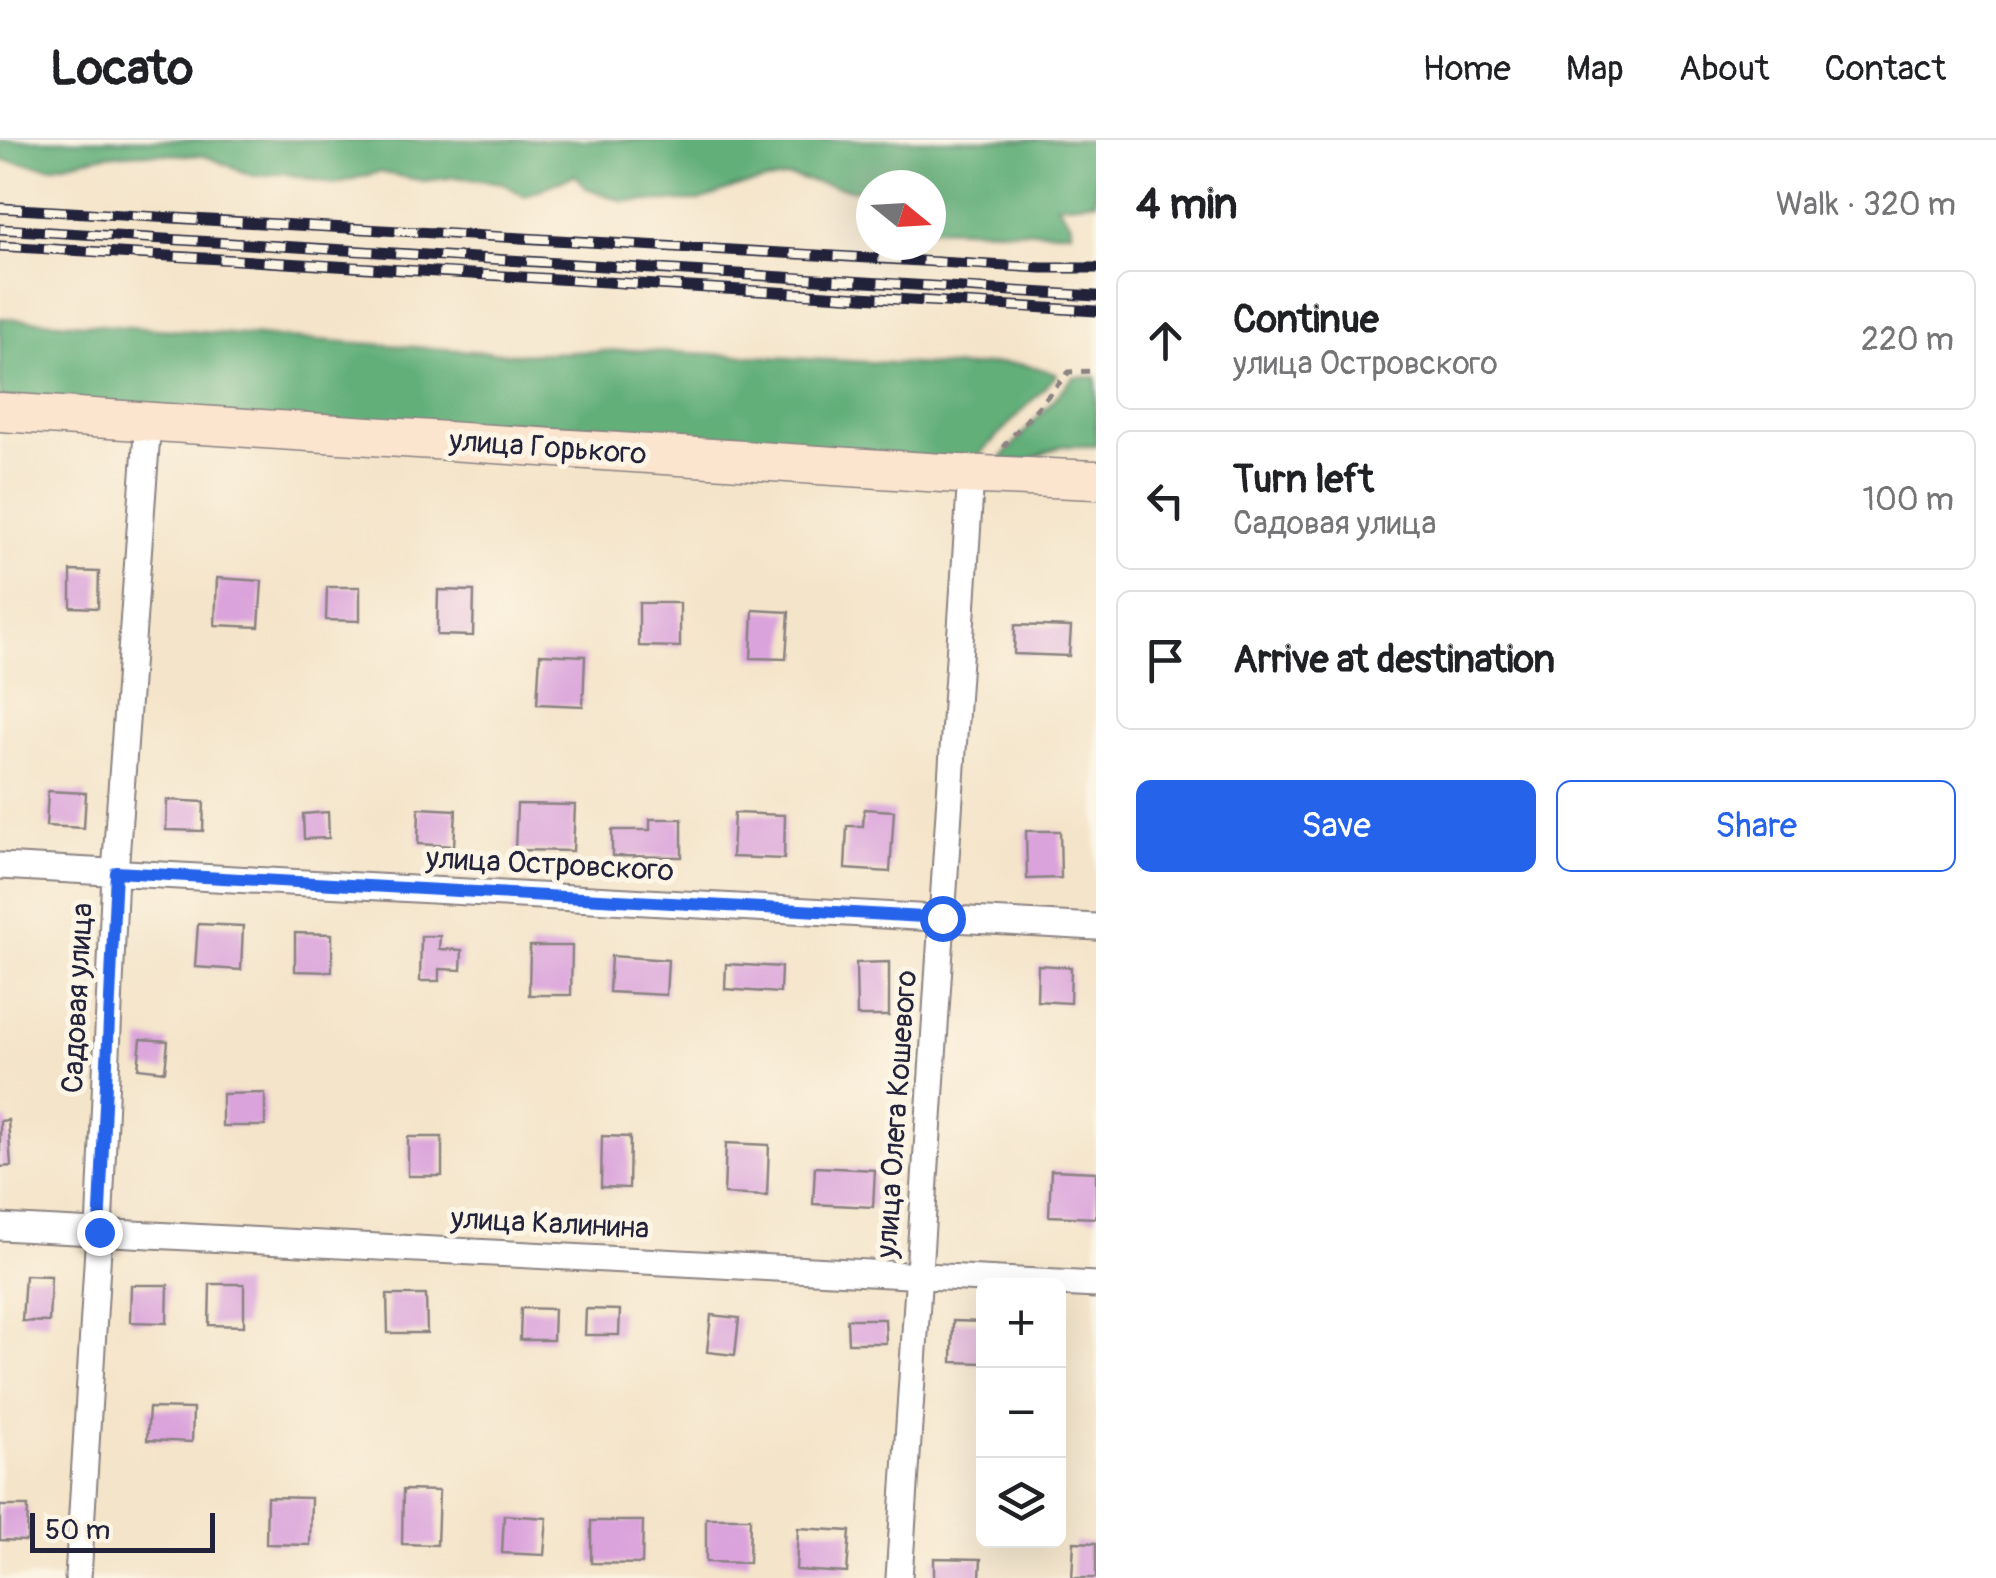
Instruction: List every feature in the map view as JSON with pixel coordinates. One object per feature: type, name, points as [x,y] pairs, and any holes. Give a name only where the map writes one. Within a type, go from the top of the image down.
[{"type":"street","name":"улица Горького","points":[[0,412],[1096,480]]},
{"type":"street","name":"Садовая улица","points":[[78,1578],[116,872],[148,420]]},
{"type":"street","name":"улица Олега Кошевого","points":[[898,1578],[971,474]]},
{"type":"street","name":"улица Островского","points":[[0,866],[1096,927]]},
{"type":"street","name":"улица Калинина","points":[[0,1227],[1096,1285]]},
{"type":"path","points":[[971,474],[996,455],[1069,372],[1096,371]]},
{"type":"green space","points":[[0,140],[1096,140],[1096,201],[1057,205],[1071,223],[1071,232],[946,228],[946,170],[856,170],[856,190],[790,177],[739,186],[699,201],[623,201],[586,188],[575,175],[524,196],[503,183],[456,177],[424,181],[379,172],[334,184],[283,173],[254,176],[205,156],[106,155],[50,167],[0,160]]},
{"type":"green space","points":[[0,318],[516,354],[632,350],[968,367],[1013,364],[1057,375],[974,460],[0,403]]},
{"type":"green space","points":[[1074,377],[1096,377],[1096,446],[1062,446],[1026,461],[998,462]]},
{"type":"building","points":[[71,571],[99,572],[98,608],[71,607]]},
{"type":"building","points":[[217,578],[262,581],[259,627],[215,625]]},
{"type":"building","points":[[327,587],[360,587],[360,621],[326,620]]},
{"type":"building","points":[[438,590],[474,591],[473,636],[437,635]]},
{"type":"building","points":[[639,603],[680,603],[680,647],[639,646]]},
{"type":"building","points":[[753,610],[789,612],[786,659],[751,658]]},
{"type":"building","points":[[1015,625],[1071,627],[1069,656],[1014,654]]},
{"type":"building","points":[[540,654],[585,656],[583,706],[537,704]]},
{"type":"building","points":[[48,791],[86,793],[84,828],[46,826]]},
{"type":"building","points":[[167,800],[204,802],[203,831],[166,830]]},
{"type":"building","points":[[517,804],[575,805],[573,851],[515,850]]},
{"type":"building","points":[[419,808],[456,810],[454,846],[418,844]]},
{"type":"building","points":[[864,809],[894,811],[890,872],[845,869],[847,826],[863,826]]},
{"type":"building","points":[[328,812],[329,838],[304,839],[303,814]]},
{"type":"building","points":[[734,813],[785,815],[784,859],[732,857]]},
{"type":"building","points":[[650,819],[682,819],[682,857],[612,856],[612,830],[650,830]]},
{"type":"building","points":[[1026,831],[1060,831],[1061,878],[1027,879]]},
{"type":"building","points":[[198,924],[243,926],[241,970],[195,967]]},
{"type":"building","points":[[295,933],[332,934],[332,972],[295,971]]},
{"type":"building","points":[[421,936],[440,936],[439,949],[462,950],[461,970],[439,969],[439,981],[420,981]]},
{"type":"building","points":[[530,946],[572,946],[571,995],[529,995]]},
{"type":"building","points":[[611,956],[668,960],[666,995],[609,992]]},
{"type":"building","points":[[889,962],[889,1016],[857,1016],[856,963]]},
{"type":"building","points":[[726,964],[781,967],[780,993],[725,989]]},
{"type":"building","points":[[1038,965],[1071,967],[1070,1003],[1037,1001]]},
{"type":"building","points":[[141,1039],[168,1041],[165,1071],[138,1068]]},
{"type":"building","points":[[265,1093],[265,1126],[222,1126],[222,1094]]},
{"type":"building","points":[[8,1120],[11,1166],[0,1167],[0,1121]]},
{"type":"building","points":[[602,1136],[630,1137],[629,1188],[601,1187]]},
{"type":"building","points":[[408,1137],[442,1137],[442,1176],[408,1176]]},
{"type":"building","points":[[726,1143],[769,1145],[767,1196],[724,1194]]},
{"type":"building","points":[[815,1167],[875,1170],[873,1207],[813,1204]]},
{"type":"building","points":[[1051,1170],[1096,1172],[1096,1218],[1049,1216]]},
{"type":"building","points":[[25,1275],[51,1276],[49,1322],[22,1321]]},
{"type":"building","points":[[210,1284],[244,1284],[244,1326],[209,1325]]},
{"type":"building","points":[[131,1285],[168,1285],[167,1323],[130,1322]]},
{"type":"building","points":[[387,1295],[426,1295],[427,1333],[388,1333]]},
{"type":"building","points":[[521,1308],[554,1309],[553,1340],[520,1340]]},
{"type":"building","points":[[586,1309],[620,1310],[619,1335],[585,1335]]},
{"type":"building","points":[[711,1315],[739,1318],[735,1355],[707,1352]]},
{"type":"building","points":[[847,1319],[885,1319],[886,1343],[848,1343]]},
{"type":"building","points":[[953,1321],[976,1322],[976,1363],[952,1362]]},
{"type":"building","points":[[149,1408],[193,1409],[192,1442],[147,1440]]},
{"type":"building","points":[[403,1490],[439,1491],[437,1545],[402,1544]]},
{"type":"building","points":[[267,1497],[311,1498],[310,1545],[266,1544]]},
{"type":"building","points":[[0,1506],[28,1506],[27,1541],[0,1540]]},
{"type":"building","points":[[504,1515],[547,1518],[544,1555],[502,1553]]},
{"type":"building","points":[[706,1518],[750,1518],[749,1563],[706,1562]]},
{"type":"building","points":[[591,1521],[643,1521],[642,1564],[591,1563]]},
{"type":"building","points":[[798,1528],[850,1531],[847,1573],[796,1570]]},
{"type":"building","points":[[1074,1542],[1096,1543],[1096,1578],[1072,1578]]},
{"type":"building","points":[[934,1558],[981,1559],[980,1578],[934,1578]]},
{"type":"railway","points":[[0,208],[1096,268]]},
{"type":"railway","points":[[0,229],[1096,296]]},
{"type":"railway","points":[[0,246],[1096,311]]},
{"type":"route","points":[[99,1232],[116,872],[942,918]]}]
